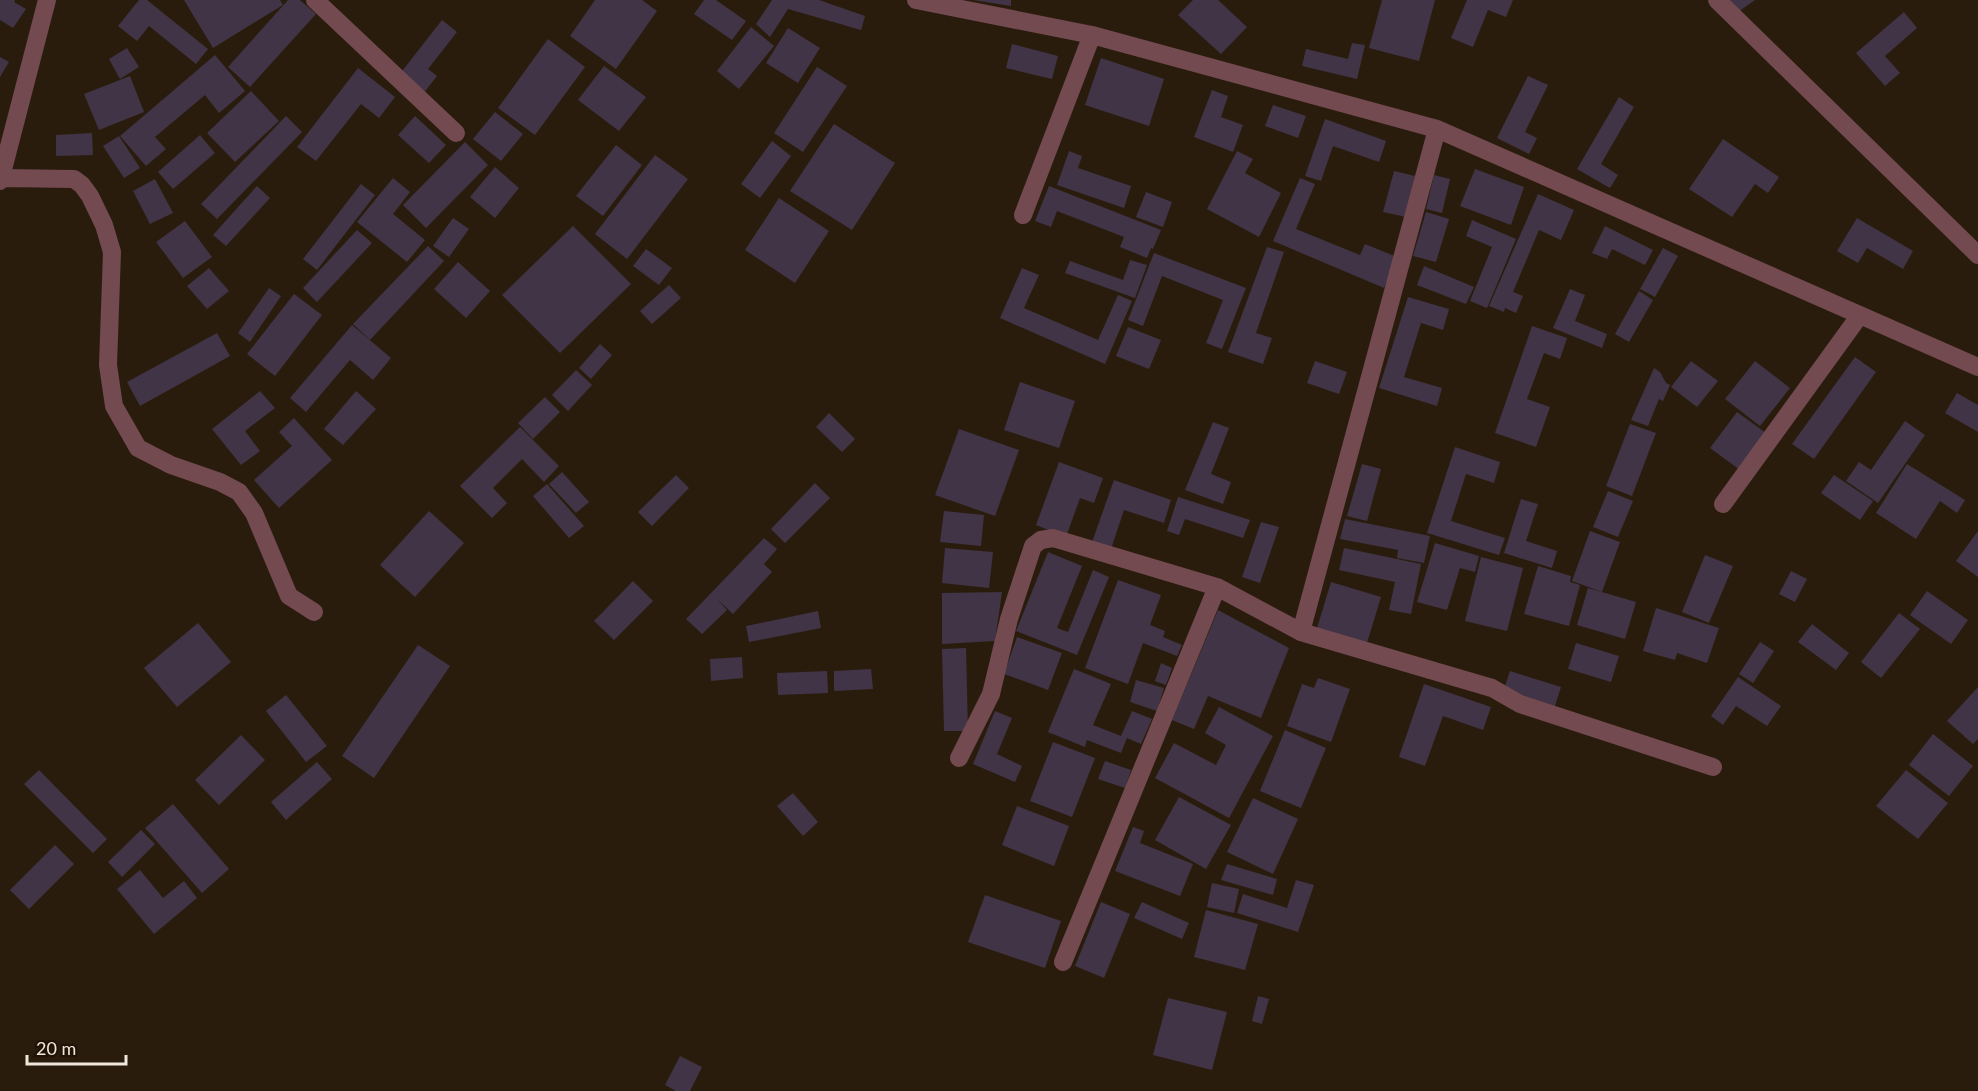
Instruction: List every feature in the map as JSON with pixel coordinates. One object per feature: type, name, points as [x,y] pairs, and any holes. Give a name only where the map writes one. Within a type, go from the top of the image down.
[{"type":"street","points":[[47,0],[4,150],[1,180],[74,179],[82,185],[105,225],[112,252],[108,365],[114,406],[138,448],[171,465],[220,482],[239,492],[254,513],[289,596],[314,612]]},
{"type":"street","points":[[315,0],[456,133]]},
{"type":"street","points":[[916,0],[1092,35],[1437,129],[1978,367]]},
{"type":"street","points":[[1717,0],[1978,255]]},
{"type":"street","points":[[1023,215],[1092,35]]},
{"type":"street","points":[[1301,632],[1437,129]]},
{"type":"street","points":[[1723,504],[1860,315]]},
{"type":"street","points":[[959,758],[991,694],[1008,619],[1033,546],[1041,540],[1053,538],[1217,587],[1301,632],[1492,688],[1520,704],[1713,767]]},
{"type":"street","points":[[1063,962],[1217,587]]},
{"type":"building","points":[[0,0],[15,0],[14,2],[26,9],[13,28],[0,20]]},
{"type":"building","points":[[139,0],[147,0],[208,49],[196,64],[149,26],[137,41],[118,26]]},
{"type":"building","points":[[184,0],[280,0],[283,5],[213,48]]},
{"type":"building","points":[[288,0],[300,0],[316,14],[250,87],[228,67]]},
{"type":"building","points":[[595,0],[642,0],[657,11],[616,69],[570,36]]},
{"type":"building","points":[[704,0],[716,0],[746,21],[732,40],[694,14]]},
{"type":"building","points":[[772,0],[819,0],[865,16],[861,30],[788,9],[770,37],[756,24]]},
{"type":"building","points":[[973,0],[1011,0],[1011,6]]},
{"type":"building","points":[[1193,0],[1218,0],[1247,27],[1221,54],[1178,15]]},
{"type":"building","points":[[1382,0],[1435,0],[1419,61],[1369,48]]},
{"type":"building","points":[[1467,0],[1513,0],[1506,17],[1488,10],[1473,47],[1451,38]]},
{"type":"building","points":[[1725,0],[1755,0],[1734,15]]},
{"type":"building","points":[[1904,12],[1917,28],[1885,56],[1900,73],[1885,86],[1856,53]]},
{"type":"building","points":[[442,20],[457,32],[428,69],[437,76],[423,94],[399,75]]},
{"type":"building","points":[[751,27],[774,46],[739,89],[717,71]]},
{"type":"building","points":[[788,28],[820,48],[798,83],[766,63]]},
{"type":"building","points":[[548,39],[585,67],[535,135],[498,108]]},
{"type":"building","points":[[1352,43],[1365,45],[1357,79],[1302,66],[1306,49],[1348,59]]},
{"type":"building","points":[[1012,44],[1058,56],[1052,79],[1006,68]]},
{"type":"building","points":[[127,48],[139,67],[120,79],[109,59]]},
{"type":"building","points":[[215,55],[245,91],[219,113],[205,95],[155,137],[166,149],[146,166],[120,136]]},
{"type":"building","points":[[0,57],[9,62],[0,77]]},
{"type":"building","points":[[1101,58],[1164,79],[1149,126],[1085,105]]},
{"type":"building","points":[[604,66],[646,97],[619,131],[578,100]]},
{"type":"building","points":[[817,67],[847,86],[803,152],[774,133]]},
{"type":"building","points":[[358,68],[395,97],[379,118],[361,104],[316,161],[297,147]]},
{"type":"building","points":[[130,76],[144,112],[99,130],[84,94]]},
{"type":"building","points":[[1528,76],[1548,85],[1525,132],[1537,138],[1529,154],[1497,138]]},
{"type":"building","points":[[1212,90],[1228,96],[1221,117],[1243,125],[1233,152],[1194,137]]},
{"type":"building","points":[[251,91],[279,121],[235,162],[207,133]]},
{"type":"building","points":[[1619,97],[1634,107],[1601,164],[1618,175],[1610,188],[1577,169]]},
{"type":"building","points":[[1273,105],[1306,116],[1298,138],[1265,126]]},
{"type":"building","points":[[495,112],[523,134],[501,161],[473,139]]},
{"type":"building","points":[[286,116],[302,132],[217,219],[201,204]]},
{"type":"building","points":[[415,116],[446,145],[429,163],[398,135]]},
{"type":"building","points":[[1325,119],[1386,141],[1379,162],[1333,146],[1321,181],[1305,176]]},
{"type":"building","points":[[834,124],[895,163],[852,230],[790,191]]},
{"type":"building","points":[[92,133],[93,155],[56,156],[56,135]]},
{"type":"building","points":[[200,135],[215,153],[173,189],[158,172]]},
{"type":"building","points":[[119,136],[140,168],[124,178],[103,146]]},
{"type":"building","points":[[1723,139],[1779,177],[1768,193],[1755,184],[1732,217],[1689,189]]},
{"type":"building","points":[[772,141],[791,156],[760,198],[741,184]]},
{"type":"building","points":[[465,142],[488,165],[426,228],[403,205]]},
{"type":"building","points":[[616,145],[642,165],[603,216],[576,196]]},
{"type":"building","points":[[1069,151],[1082,156],[1078,168],[1131,186],[1124,208],[1057,185]]},
{"type":"building","points":[[1237,151],[1253,159],[1245,173],[1281,193],[1259,237],[1207,209]]},
{"type":"building","points":[[655,155],[688,179],[627,259],[595,234]]},
{"type":"building","points":[[495,167],[519,188],[495,218],[470,197]]},
{"type":"building","points":[[1475,169],[1524,187],[1511,225],[1460,206]]},
{"type":"building","points":[[1394,171],[1415,176],[1406,217],[1383,212]]},
{"type":"building","points":[[1434,175],[1450,179],[1442,213],[1426,209]]},
{"type":"building","points":[[393,178],[410,192],[393,214],[425,240],[407,262],[357,222]]},
{"type":"building","points":[[1300,178],[1315,184],[1296,229],[1360,255],[1365,244],[1397,257],[1384,288],[1273,241]]},
{"type":"building","points":[[155,179],[173,213],[150,224],[133,191]]},
{"type":"building","points":[[361,184],[375,195],[317,270],[303,259]]},
{"type":"building","points":[[257,186],[270,198],[226,246],[213,235]]},
{"type":"building","points":[[1049,186],[1161,230],[1147,258],[1120,247],[1124,237],[1057,211],[1051,227],[1035,221]]},
{"type":"building","points":[[1146,192],[1172,202],[1163,227],[1136,217]]},
{"type":"building","points":[[1538,194],[1574,210],[1561,240],[1539,230],[1513,292],[1523,296],[1516,313],[1505,308],[1504,312],[1489,306]]},
{"type":"building","points":[[779,198],[829,231],[795,283],[745,250]]},
{"type":"building","points":[[1426,212],[1449,219],[1436,262],[1413,256]]},
{"type":"building","points":[[453,218],[469,229],[449,257],[433,246]]},
{"type":"building","points":[[1857,218],[1913,251],[1903,269],[1867,248],[1858,263],[1837,251]]},
{"type":"building","points":[[1472,220],[1516,239],[1487,308],[1470,301],[1492,247],[1466,236]]},
{"type":"building","points":[[185,221],[212,257],[183,278],[156,242]]},
{"type":"building","points":[[573,226],[631,284],[560,353],[502,295]]},
{"type":"building","points":[[1605,226],[1653,250],[1645,265],[1612,249],[1607,259],[1592,253]]},
{"type":"building","points":[[357,230],[372,243],[317,302],[303,288]]},
{"type":"building","points":[[428,246],[444,261],[370,340],[353,324]]},
{"type":"building","points":[[1267,247],[1284,252],[1256,333],[1272,338],[1263,364],[1228,352]]},
{"type":"building","points":[[1663,248],[1678,256],[1655,297],[1640,289]]},
{"type":"building","points":[[646,249],[672,268],[659,285],[633,266]]},
{"type":"building","points":[[1154,253],[1246,288],[1222,349],[1206,343],[1223,300],[1162,276],[1143,326],[1128,320]]},
{"type":"building","points":[[1130,260],[1147,265],[1135,298],[1065,273],[1070,261],[1123,280]]},
{"type":"building","points":[[458,262],[490,291],[466,318],[434,289]]},
{"type":"building","points":[[1424,266],[1474,287],[1466,304],[1417,285]]},
{"type":"building","points":[[209,268],[229,291],[207,309],[187,286]]},
{"type":"building","points":[[1022,268],[1039,275],[1024,308],[1098,340],[1118,295],[1132,301],[1105,364],[1000,318]]},
{"type":"building","points":[[669,285],[681,298],[652,324],[640,311]]},
{"type":"building","points":[[269,288],[281,296],[250,342],[238,333]]},
{"type":"building","points":[[1570,289],[1585,295],[1575,321],[1607,334],[1602,348],[1553,328]]},
{"type":"building","points":[[1639,291],[1653,300],[1629,342],[1615,334]]},
{"type":"building","points":[[294,294],[322,315],[275,376],[247,354]]},
{"type":"building","points":[[1408,297],[1449,309],[1443,330],[1421,323],[1404,377],[1442,388],[1437,406],[1379,388]]},
{"type":"building","points":[[352,325],[391,358],[373,380],[350,360],[306,412],[290,398]]},
{"type":"building","points":[[1532,326],[1567,338],[1560,359],[1544,353],[1527,399],[1550,407],[1536,447],[1495,433]]},
{"type":"building","points":[[1128,327],[1161,340],[1149,369],[1116,356]]},
{"type":"building","points":[[217,333],[230,356],[140,406],[127,382]]},
{"type":"building","points":[[600,344],[612,355],[591,379],[579,368]]},
{"type":"building","points":[[1855,357],[1876,372],[1814,459],[1792,444]]},
{"type":"building","points":[[1315,361],[1347,372],[1339,394],[1307,383]]},
{"type":"building","points":[[1691,361],[1718,381],[1697,407],[1671,387]]},
{"type":"building","points":[[1755,361],[1790,388],[1760,426],[1725,399]]},
{"type":"building","points":[[1654,368],[1670,385],[1663,401],[1659,399],[1648,426],[1631,420]]},
{"type":"building","points":[[576,370],[592,385],[568,411],[552,395]]},
{"type":"building","points":[[1020,382],[1075,401],[1059,448],[1004,430]]},
{"type":"building","points":[[260,391],[275,408],[245,431],[260,451],[241,465],[212,429]]},
{"type":"building","points":[[356,391],[376,409],[343,445],[324,429]]},
{"type":"building","points":[[1957,393],[1978,405],[1978,432],[1945,413]]},
{"type":"building","points":[[545,397],[560,412],[533,439],[518,423]]},
{"type":"building","points":[[1737,412],[1766,433],[1740,470],[1710,448]]},
{"type":"building","points":[[829,413],[855,439],[842,452],[816,427]]},
{"type":"building","points":[[294,418],[332,460],[279,508],[254,480],[292,446],[279,432]]},
{"type":"building","points":[[1905,421],[1925,435],[1878,503],[1846,481],[1859,462],[1871,470]]},
{"type":"building","points":[[1213,422],[1229,428],[1211,474],[1231,482],[1223,504],[1185,490]]},
{"type":"building","points":[[1630,424],[1656,433],[1632,496],[1606,486]]},
{"type":"building","points":[[520,427],[559,466],[544,482],[522,459],[493,488],[507,503],[492,518],[460,486]]},
{"type":"building","points":[[959,429],[1019,450],[995,516],[935,495]]},
{"type":"building","points":[[1455,447],[1500,462],[1494,483],[1466,474],[1451,521],[1505,538],[1499,555],[1427,533]]},
{"type":"building","points":[[1059,462],[1103,478],[1094,503],[1080,498],[1066,537],[1036,525]]},
{"type":"building","points":[[1362,464],[1381,469],[1367,521],[1347,516]]},
{"type":"building","points":[[1907,464],[1965,500],[1957,513],[1940,501],[1916,539],[1876,513]]},
{"type":"building","points":[[562,472],[589,502],[576,513],[549,484]]},
{"type":"building","points":[[676,475],[689,488],[652,526],[638,512]]},
{"type":"building","points":[[1834,475],[1873,501],[1860,520],[1821,493]]},
{"type":"building","points":[[1114,480],[1171,500],[1164,523],[1124,510],[1111,549],[1092,542]]},
{"type":"building","points":[[815,483],[830,498],[785,543],[771,529]]},
{"type":"building","points":[[547,484],[584,526],[569,538],[533,496]]},
{"type":"building","points":[[1608,491],[1633,501],[1618,537],[1593,527]]},
{"type":"building","points":[[1178,497],[1250,520],[1243,538],[1185,519],[1179,535],[1167,531]]},
{"type":"building","points":[[1521,499],[1538,504],[1526,541],[1557,551],[1552,568],[1504,553]]},
{"type":"building","points":[[429,511],[464,543],[415,597],[380,565]]},
{"type":"building","points":[[944,511],[984,515],[981,546],[940,542]]},
{"type":"building","points":[[1345,519],[1430,536],[1424,563],[1397,558],[1398,550],[1340,539]]},
{"type":"building","points":[[1261,522],[1279,527],[1260,583],[1242,577]]},
{"type":"building","points":[[1590,531],[1620,542],[1602,592],[1572,581]]},
{"type":"building","points":[[1978,531],[1978,577],[1956,561]]},
{"type":"building","points":[[764,538],[777,549],[764,564],[772,572],[733,614],[717,599],[727,610],[702,634],[686,619]]},
{"type":"building","points":[[1435,543],[1479,556],[1475,572],[1460,568],[1447,610],[1417,602]]},
{"type":"building","points":[[945,548],[993,552],[989,588],[942,583]]},
{"type":"building","points":[[1344,548],[1421,564],[1411,614],[1389,610],[1395,582],[1339,570]]},
{"type":"building","points":[[1048,552],[1082,566],[1057,628],[1068,632],[1093,570],[1109,577],[1077,655],[1016,631]]},
{"type":"building","points":[[1705,555],[1733,566],[1709,623],[1682,612]]},
{"type":"building","points":[[1481,557],[1523,568],[1507,631],[1465,621]]},
{"type":"building","points":[[1538,566],[1571,576],[1570,582],[1580,585],[1569,626],[1524,614]]},
{"type":"building","points":[[1791,571],[1807,579],[1795,602],[1779,594]]},
{"type":"building","points":[[1118,580],[1161,595],[1150,625],[1165,631],[1163,637],[1182,645],[1177,656],[1143,643],[1128,684],[1085,668]]},
{"type":"building","points":[[633,581],[653,601],[614,640],[594,621]]},
{"type":"building","points":[[1331,582],[1381,597],[1367,643],[1317,628]]},
{"type":"building","points":[[1588,588],[1636,602],[1625,639],[1577,625]]},
{"type":"building","points":[[1927,591],[1968,620],[1951,644],[1910,615]]},
{"type":"building","points":[[1002,592],[995,641],[942,644],[942,593]]},
{"type":"building","points":[[1656,608],[1719,628],[1707,663],[1677,653],[1675,660],[1643,651]]},
{"type":"building","points":[[1218,610],[1289,648],[1261,718],[1208,696],[1194,729],[1172,720]]},
{"type":"building","points":[[818,611],[821,628],[749,642],[746,626]]},
{"type":"building","points":[[1899,613],[1920,629],[1881,678],[1861,662]]},
{"type":"building","points":[[198,623],[231,662],[177,707],[144,668]]},
{"type":"building","points":[[1812,624],[1849,653],[1836,670],[1798,642]]},
{"type":"building","points":[[1017,637],[1062,653],[1048,690],[1004,674]]},
{"type":"building","points":[[1760,642],[1774,651],[1753,683],[1739,674]]},
{"type":"building","points":[[1576,643],[1619,656],[1611,682],[1568,669]]},
{"type":"building","points":[[418,645],[450,666],[374,778],[342,756]]},
{"type":"building","points":[[966,648],[968,731],[944,731],[942,649]]},
{"type":"building","points":[[742,657],[743,678],[711,681],[710,659]]},
{"type":"building","points":[[1161,663],[1172,668],[1166,685],[1155,681]]},
{"type":"building","points":[[871,669],[873,689],[834,691],[834,671]]},
{"type":"building","points":[[1074,669],[1111,684],[1093,725],[1121,736],[1132,711],[1152,719],[1141,744],[1127,738],[1121,753],[1087,740],[1085,747],[1048,732]]},
{"type":"building","points":[[827,671],[828,693],[778,695],[777,673]]},
{"type":"building","points":[[1510,671],[1561,687],[1554,709],[1503,692]]},
{"type":"building","points":[[1738,677],[1781,706],[1767,726],[1736,706],[1723,725],[1711,716]]},
{"type":"building","points":[[1318,678],[1350,689],[1331,742],[1287,726],[1302,684],[1314,688]]},
{"type":"building","points":[[1136,680],[1164,688],[1157,711],[1130,702]]},
{"type":"building","points":[[1424,684],[1491,707],[1483,730],[1443,716],[1425,766],[1399,757]]},
{"type":"building","points":[[1978,687],[1978,739],[1973,744],[1947,721]]},
{"type":"building","points":[[286,695],[327,746],[306,762],[266,711]]},
{"type":"building","points":[[1219,707],[1273,736],[1229,818],[1155,778],[1174,743],[1216,765],[1226,745],[1205,733]]},
{"type":"building","points":[[995,711],[1012,718],[997,754],[1022,766],[1015,782],[973,764]]},
{"type":"building","points":[[1285,730],[1326,748],[1301,808],[1260,791]]},
{"type":"building","points":[[1933,734],[1973,766],[1949,796],[1909,765]]},
{"type":"building","points":[[241,735],[265,760],[219,805],[195,780]]},
{"type":"building","points":[[1053,742],[1095,758],[1072,817],[1030,801]]},
{"type":"building","points":[[1105,761],[1131,770],[1125,788],[1098,779]]},
{"type":"building","points":[[317,762],[332,779],[286,820],[271,802]]},
{"type":"building","points":[[39,770],[107,839],[93,853],[24,784]]},
{"type":"building","points":[[1906,770],[1948,803],[1918,839],[1876,806]]},
{"type":"building","points":[[793,793],[818,822],[803,836],[777,806]]},
{"type":"building","points":[[1179,797],[1231,825],[1206,869],[1155,840]]},
{"type":"building","points":[[1253,798],[1298,819],[1273,874],[1227,852]]},
{"type":"building","points":[[173,804],[229,869],[202,893],[145,828]]},
{"type":"building","points":[[1017,806],[1069,826],[1054,866],[1002,845]]},
{"type":"building","points":[[1133,827],[1144,831],[1140,843],[1193,864],[1180,896],[1115,871]]},
{"type":"building","points":[[141,830],[155,844],[122,877],[108,862]]},
{"type":"building","points":[[55,845],[74,864],[29,909],[10,890]]},
{"type":"building","points":[[1227,864],[1277,879],[1273,895],[1221,880]]},
{"type":"building","points":[[140,870],[163,898],[184,881],[197,898],[154,934],[117,889]]},
{"type":"building","points":[[1296,880],[1314,885],[1298,932],[1237,913],[1243,894],[1287,908]]},
{"type":"building","points":[[1212,883],[1239,889],[1234,913],[1207,907]]},
{"type":"building","points":[[985,895],[1061,921],[1045,968],[968,942]]},
{"type":"building","points":[[1101,902],[1130,914],[1104,978],[1075,966]]},
{"type":"building","points":[[1142,902],[1189,923],[1182,939],[1134,918]]},
{"type":"building","points":[[1206,910],[1258,924],[1245,970],[1194,957]]},
{"type":"building","points":[[1258,996],[1269,999],[1262,1024],[1252,1021]]},
{"type":"building","points":[[1168,998],[1227,1012],[1212,1070],[1153,1055]]},
{"type":"building","points":[[680,1056],[702,1067],[690,1091],[676,1091],[665,1085]]}]
